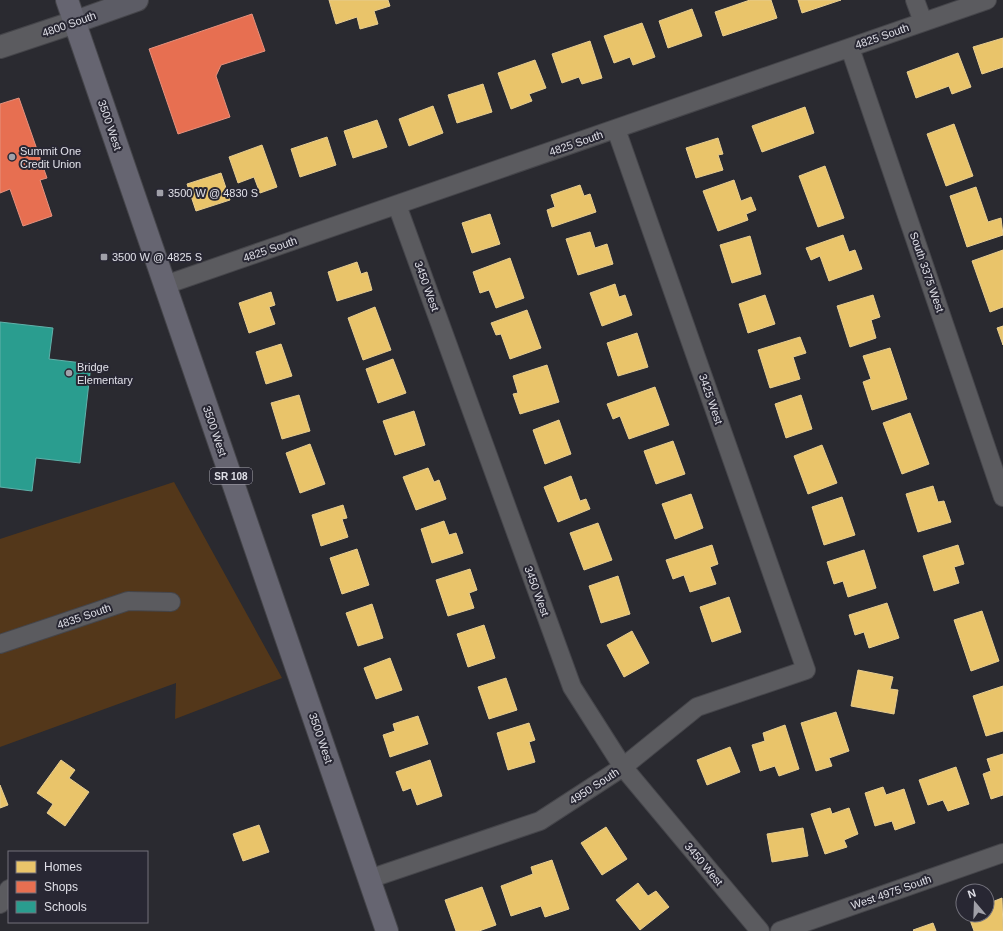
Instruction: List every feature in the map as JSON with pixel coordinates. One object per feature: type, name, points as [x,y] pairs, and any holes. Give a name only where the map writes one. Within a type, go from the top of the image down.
[{"type":"main road","name":"3500 West","points":[[67,0],[387,931]]},
{"type":"main road","name":"4800 South","points":[[75,22],[137,0]]},
{"type":"street","points":[[915,0],[923,22]]},
{"type":"street","name":"4825 South","points":[[165,285],[987,0]]},
{"type":"street","name":"4800 South","points":[[0,47],[75,22]]},
{"type":"street","name":"South 3375 West","points":[[850,48],[1003,497]]},
{"type":"street","name":"3425 West","points":[[616,129],[806,670]]},
{"type":"street","name":"3450 West","points":[[397,205],[572,687],[623,767],[760,931]]},
{"type":"street","name":"4835 South","points":[[0,644],[128,601],[171,602]]},
{"type":"street","name":"4950 South","points":[[369,879],[540,821],[623,767],[697,707],[806,670]]},
{"type":"street","name":"West 4975 South","points":[[780,931],[1003,853]]},
{"type":"street","points":[[0,904],[8,891]]},
{"type":"shaded area","points":[[174,482],[282,678],[175,719],[176,683],[0,747],[0,539]]},
{"type":"building: Homes","points":[[329,0],[388,0],[390,6],[374,11],[378,24],[360,29],[357,17],[336,24]]},
{"type":"building: Homes","points":[[750,0],[771,0],[777,18],[723,36],[715,12]]},
{"type":"building: Homes","points":[[798,0],[841,0],[802,13]]},
{"type":"building: Homes","points":[[692,9],[702,36],[668,48],[659,21]]},
{"type":"building: Homes","points":[[642,23],[655,57],[633,65],[630,57],[614,63],[604,36]]},
{"type":"building: Homes","points":[[1003,38],[1003,67],[982,74],[973,47]]},
{"type":"building: Homes","points":[[590,41],[602,78],[582,84],[579,77],[562,83],[552,54]]},
{"type":"building: Homes","points":[[958,53],[971,87],[952,94],[949,86],[916,98],[907,72]]},
{"type":"building: Homes","points":[[535,60],[546,88],[529,94],[532,101],[511,109],[498,73]]},
{"type":"building: Homes","points":[[483,84],[492,112],[457,123],[448,95]]},
{"type":"building: Homes","points":[[433,106],[443,133],[409,146],[399,119]]},
{"type":"building: Homes","points":[[805,107],[814,133],[762,152],[752,126]]},
{"type":"building: Homes","points":[[377,120],[387,147],[353,158],[344,131]]},
{"type":"building: Homes","points":[[954,124],[973,176],[946,186],[927,134]]},
{"type":"building: Homes","points":[[327,137],[336,165],[300,177],[291,149]]},
{"type":"building: Homes","points":[[718,138],[723,154],[718,155],[723,170],[696,178],[686,148]]},
{"type":"building: Homes","points":[[262,145],[277,187],[260,193],[254,177],[238,183],[229,157]]},
{"type":"building: Homes","points":[[825,166],[844,218],[818,227],[799,176]]},
{"type":"building: Homes","points":[[221,173],[230,200],[196,211],[187,184]]},
{"type":"building: Homes","points":[[734,180],[741,201],[751,197],[756,210],[746,214],[748,220],[718,231],[703,191]]},
{"type":"building: Homes","points":[[580,185],[584,196],[590,194],[596,212],[552,227],[547,210],[555,207],[551,195]]},
{"type":"building: Homes","points":[[976,187],[988,222],[1001,218],[1003,235],[967,247],[950,196]]},
{"type":"building: Homes","points":[[490,214],[500,244],[472,253],[462,223]]},
{"type":"building: Homes","points":[[590,232],[595,248],[607,244],[613,264],[578,275],[566,239]]},
{"type":"building: Homes","points":[[843,235],[849,252],[855,250],[862,269],[829,281],[820,256],[811,260],[806,248]]},
{"type":"building: Homes","points":[[750,236],[761,274],[732,283],[720,245]]},
{"type":"building: Homes","points":[[1003,250],[1003,307],[990,312],[972,261]]},
{"type":"building: Homes","points":[[510,258],[524,298],[496,308],[489,290],[480,293],[473,272]]},
{"type":"building: Homes","points":[[357,262],[361,274],[367,272],[372,290],[337,301],[328,272]]},
{"type":"building: Homes","points":[[615,284],[619,297],[625,295],[632,315],[602,326],[590,293]]},
{"type":"building: Homes","points":[[271,292],[275,305],[269,307],[275,324],[249,333],[239,303]]},
{"type":"building: Homes","points":[[765,295],[775,324],[748,333],[739,304]]},
{"type":"building: Homes","points":[[873,295],[880,317],[871,320],[876,338],[850,347],[837,306]]},
{"type":"building: Homes","points":[[375,307],[391,350],[363,360],[348,318]]},
{"type":"building: Homes","points":[[527,310],[541,348],[510,359],[501,334],[496,335],[491,323]]},
{"type":"building: Homes","points":[[1003,326],[1003,345],[997,328]]},
{"type":"building: Homes","points":[[637,333],[648,367],[618,376],[607,343]]},
{"type":"building: Homes","points":[[800,337],[806,353],[793,357],[800,379],[770,388],[758,350]]},
{"type":"building: Homes","points":[[281,344],[292,376],[266,384],[256,352]]},
{"type":"building: Homes","points":[[890,348],[907,399],[872,410],[863,382],[871,379],[863,356]]},
{"type":"building: Homes","points":[[393,359],[406,393],[378,403],[366,369]]},
{"type":"building: Homes","points":[[547,365],[559,402],[520,414],[513,394],[518,393],[513,376]]},
{"type":"building: Homes","points":[[655,387],[669,425],[629,439],[620,416],[613,419],[607,404]]},
{"type":"building: Homes","points":[[299,395],[310,431],[282,439],[271,403]]},
{"type":"building: Homes","points":[[801,395],[812,429],[786,438],[775,404]]},
{"type":"building: Homes","points":[[414,411],[425,445],[395,455],[383,421]]},
{"type":"building: Homes","points":[[910,413],[929,464],[902,474],[883,423]]},
{"type":"building: Homes","points":[[559,420],[571,454],[545,464],[533,430]]},
{"type":"building: Homes","points":[[673,441],[685,474],[656,484],[644,451]]},
{"type":"building: Homes","points":[[310,444],[325,484],[300,493],[286,453]]},
{"type":"building: Homes","points":[[822,445],[837,483],[808,494],[794,456]]},
{"type":"building: Homes","points":[[428,468],[434,482],[439,480],[446,499],[416,510],[403,477]]},
{"type":"building: Homes","points":[[571,476],[580,501],[586,499],[590,509],[558,522],[544,487]]},
{"type":"building: Homes","points":[[933,486],[938,502],[944,501],[951,522],[918,532],[906,494]]},
{"type":"building: Homes","points":[[691,494],[703,528],[675,539],[662,504]]},
{"type":"building: Homes","points":[[842,497],[855,535],[824,545],[812,507]]},
{"type":"building: Homes","points":[[343,505],[347,518],[342,519],[348,537],[321,546],[312,515]]},
{"type":"building: Homes","points":[[444,521],[449,535],[456,533],[463,553],[432,563],[421,529]]},
{"type":"building: Homes","points":[[598,523],[612,560],[584,570],[570,533]]},
{"type":"building: Homes","points":[[712,545],[718,564],[710,567],[716,584],[690,592],[684,575],[673,579],[666,560]]},
{"type":"building: Homes","points":[[958,545],[964,564],[954,567],[959,583],[934,591],[923,556]]},
{"type":"building: Homes","points":[[357,549],[369,585],[342,594],[330,558]]},
{"type":"building: Homes","points":[[864,550],[876,588],[848,597],[843,581],[834,584],[827,562]]},
{"type":"building: Homes","points":[[470,569],[477,590],[469,593],[474,608],[448,616],[436,580]]},
{"type":"building: Homes","points":[[618,576],[630,614],[601,623],[589,586]]},
{"type":"building: Homes","points":[[729,597],[741,632],[712,642],[700,607]]},
{"type":"building: Homes","points":[[887,603],[899,638],[869,648],[864,632],[855,635],[849,615]]},
{"type":"building: Homes","points":[[372,604],[383,638],[358,646],[346,613]]},
{"type":"building: Homes","points":[[982,611],[999,661],[971,671],[954,620]]},
{"type":"building: Homes","points":[[484,625],[495,658],[468,667],[457,634]]},
{"type":"building: Homes","points":[[632,631],[649,663],[624,677],[607,645]]},
{"type":"building: Homes","points":[[390,658],[402,690],[376,699],[364,668]]},
{"type":"building: Homes","points":[[858,670],[893,677],[890,689],[898,690],[894,714],[851,706]]},
{"type":"building: Homes","points":[[506,678],[517,710],[489,719],[478,687]]},
{"type":"building: Homes","points":[[1003,686],[1003,731],[986,736],[973,696]]},
{"type":"building: Homes","points":[[836,712],[849,751],[829,758],[832,766],[816,771],[801,723]]},
{"type":"building: Homes","points":[[418,716],[428,744],[390,757],[383,735],[395,731],[393,724]]},
{"type":"building: Homes","points":[[529,723],[535,740],[529,742],[535,762],[508,770],[497,733]]},
{"type":"building: Homes","points":[[785,725],[799,769],[779,776],[775,766],[760,771],[752,745],[765,741],[763,733]]},
{"type":"building: Homes","points":[[730,747],[740,772],[707,785],[697,760]]},
{"type":"building: Homes","points":[[1003,754],[1003,795],[991,799],[983,774],[991,771],[987,759]]},
{"type":"building: Homes","points":[[61,760],[75,770],[69,778],[89,792],[65,826],[47,813],[53,804],[37,793]]},
{"type":"building: Homes","points":[[430,760],[442,796],[417,805],[411,788],[403,791],[396,772]]},
{"type":"building: Homes","points":[[956,767],[969,804],[948,811],[943,800],[928,805],[919,780]]},
{"type":"building: Homes","points":[[0,785],[8,805],[0,808]]},
{"type":"building: Homes","points":[[883,787],[886,795],[904,789],[915,823],[895,830],[892,821],[875,826],[865,793]]},
{"type":"building: Homes","points":[[830,808],[832,814],[849,808],[858,834],[844,840],[847,847],[825,854],[811,814]]},
{"type":"building: Homes","points":[[259,825],[269,852],[243,861],[233,834]]},
{"type":"building: Homes","points":[[606,827],[627,859],[602,875],[581,843]]},
{"type":"building: Homes","points":[[803,828],[808,856],[772,862],[767,834]]},
{"type":"building: Homes","points":[[552,860],[569,909],[545,917],[541,906],[511,916],[501,886],[533,874],[531,867]]},
{"type":"building: Homes","points":[[638,883],[648,896],[656,891],[669,907],[640,930],[616,900]]},
{"type":"building: Homes","points":[[482,887],[496,925],[479,931],[456,931],[445,900]]},
{"type":"building: Homes","points":[[1002,898],[1003,931],[974,931],[971,923],[995,923],[995,901]]},
{"type":"building: Homes","points":[[933,923],[936,931],[913,930]]},
{"type":"building: Shops","points":[[252,14],[265,51],[221,65],[216,76],[230,117],[178,134],[149,49]]},
{"type":"building: Shops","points":[[19,98],[47,178],[40,180],[52,216],[23,226],[10,189],[0,193],[0,104]]},
{"type":"building: Schools","name":"Bridge Elementary","points":[[0,322],[53,328],[49,359],[91,364],[80,463],[36,458],[32,491],[0,487]]},
{"type":"place","name":"Summit One Credit Union","points":[[12,157]]},
{"type":"place","name":"3500 W @ 4830 S","points":[[160,193]]},
{"type":"place","name":"3500 W @ 4825 S","points":[[104,257]]},
{"type":"place","name":"Bridge Elementary","points":[[69,373]]}]
